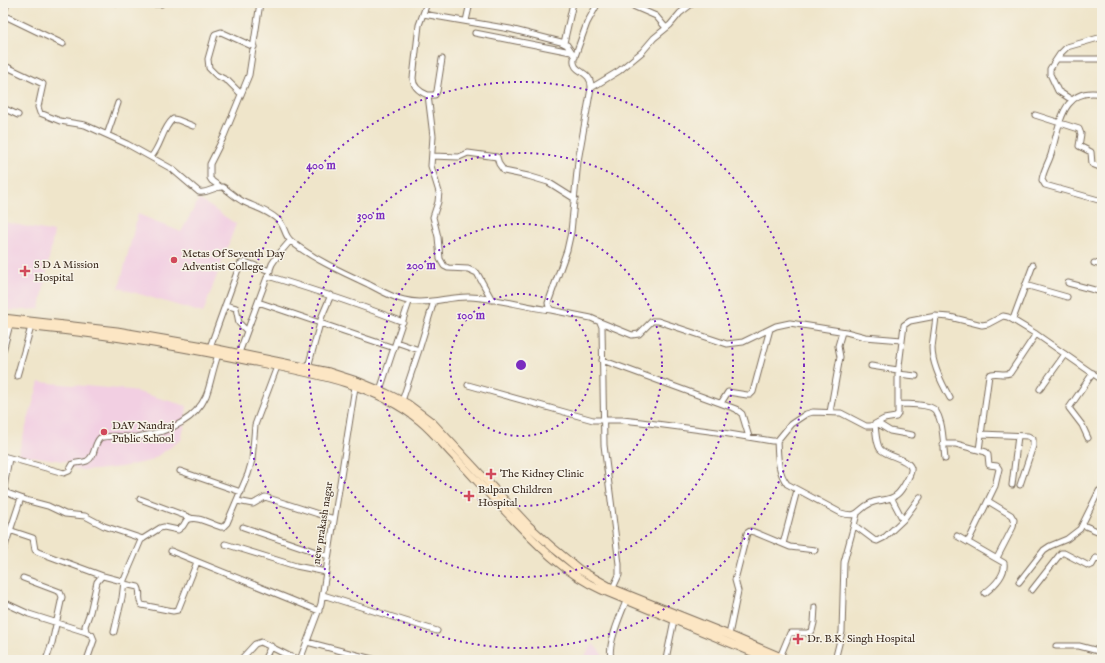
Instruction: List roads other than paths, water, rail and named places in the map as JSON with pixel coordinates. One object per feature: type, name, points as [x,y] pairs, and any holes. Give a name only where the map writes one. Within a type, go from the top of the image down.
[{"type":"main road","points":[[3,318],[154,336],[239,353],[355,387],[395,403],[420,421],[548,555],[579,579],[612,591],[674,620],[771,660]]},
{"type":"main road","points":[[6,324],[116,337],[218,355],[308,367],[380,390],[417,410],[432,422],[528,525],[552,548],[580,570],[612,591]]},
{"type":"main road","points":[[628,598],[729,635],[788,660]]},
{"type":"street","points":[[7,3],[3,15],[63,44]]},
{"type":"street","points":[[118,3],[161,4]]},
{"type":"street","points":[[260,3],[251,70],[224,136],[210,164],[210,178],[219,186],[243,201],[265,210],[276,217],[284,225],[287,237],[290,240],[345,274],[395,297],[410,302],[468,297],[492,300],[586,317],[632,335],[639,334],[652,321],[658,321],[727,344],[743,342],[759,336],[770,328],[783,323],[790,323],[865,337],[902,340]]},
{"type":"street","points":[[427,3],[419,25],[412,78],[419,90],[428,95],[435,95],[437,91],[442,59]]},
{"type":"street","points":[[466,21],[470,3]]},
{"type":"street","points":[[564,43],[573,3]]},
{"type":"street","points":[[551,310],[549,307],[549,299],[567,250],[571,232],[578,160],[591,88],[587,75],[573,64],[587,23],[598,3]]},
{"type":"street","points":[[626,3],[656,16],[666,28]]},
{"type":"street","points":[[591,88],[619,70],[642,52],[680,13],[694,3]]},
{"type":"street","points":[[423,14],[510,29],[564,43],[575,57]]},
{"type":"street","points":[[241,94],[209,68],[208,59],[215,34],[218,32],[254,47]]},
{"type":"street","points":[[475,33],[571,52]]},
{"type":"street","points":[[1072,100],[1058,91],[1050,74],[1050,69],[1067,47],[1102,37]]},
{"type":"street","points":[[1057,59],[1102,59]]},
{"type":"street","points":[[3,65],[43,84],[38,107],[40,113],[60,121],[85,125],[107,135],[151,157],[178,173],[199,192],[206,192],[219,186]]},
{"type":"street","points":[[1102,94],[1089,93],[1078,95],[1067,105],[1059,122],[1052,151],[1042,176],[1045,185],[1102,201]]},
{"type":"street","points":[[428,95],[433,136],[432,171],[439,192],[438,202],[433,217],[442,263],[448,268],[468,269],[477,273],[492,300]]},
{"type":"street","points":[[107,135],[118,103]]},
{"type":"street","points":[[3,108],[18,115]]},
{"type":"street","points":[[1035,115],[1079,129],[1081,134],[1079,146],[1090,150],[1092,164],[1102,168]]},
{"type":"street","points":[[151,157],[157,150],[169,123],[173,119],[193,126]]},
{"type":"street","points":[[432,156],[459,157],[468,153],[498,157],[499,164],[504,172],[528,176],[548,182],[575,199]]},
{"type":"street","points":[[239,353],[275,259],[290,240]]},
{"type":"street","points":[[210,347],[240,264],[245,262],[269,273],[403,322]]},
{"type":"street","points":[[1094,263],[1102,265]]},
{"type":"street","points":[[1013,318],[1033,265]]},
{"type":"street","points":[[1068,283],[1102,292]]},
{"type":"street","points":[[1025,285],[1067,297]]},
{"type":"street","points":[[308,367],[320,322],[332,295]]},
{"type":"street","points":[[402,401],[434,301]]},
{"type":"street","points":[[258,302],[395,345],[419,350]]},
{"type":"street","points":[[380,390],[410,302]]},
{"type":"street","points":[[225,305],[236,308],[239,323],[247,331]]},
{"type":"street","points":[[936,316],[932,349],[933,357],[942,382],[950,398]]},
{"type":"street","points":[[876,424],[880,448],[886,454],[907,462],[911,469],[911,473],[901,491],[892,499],[871,503],[857,514],[852,515],[841,513],[787,484],[781,474],[777,441],[791,424],[806,414],[813,412],[841,413],[866,426],[876,424],[884,419],[896,417],[898,414],[898,372],[903,328],[906,323],[936,316],[950,317],[982,325],[988,324],[1003,316],[1013,318],[1102,380]]},
{"type":"street","points":[[600,322],[602,332],[604,450],[619,564],[619,575],[612,591]]},
{"type":"street","points":[[3,351],[6,324]]},
{"type":"street","points":[[17,376],[31,326]]},
{"type":"street","points":[[720,403],[728,392],[750,395],[754,392],[770,328]]},
{"type":"street","points":[[830,412],[840,357],[838,346],[842,332]]},
{"type":"street","points":[[979,450],[989,375],[993,373],[1010,373],[1036,334]]},
{"type":"street","points":[[1040,389],[1065,354]]},
{"type":"street","points":[[3,456],[64,473],[69,471],[73,464],[86,462],[91,458],[100,438],[135,437],[167,431],[190,417],[202,404],[218,355]]},
{"type":"street","points":[[602,360],[736,409],[742,414],[750,437]]},
{"type":"street","points":[[140,499],[191,518],[224,527],[241,492],[250,468],[255,424],[278,364]]},
{"type":"street","points":[[871,366],[916,376]]},
{"type":"street","points":[[1088,438],[1082,425],[1069,408],[1093,373]]},
{"type":"street","points":[[468,385],[593,420],[622,420],[655,423],[777,441]]},
{"type":"street","name":"new prakash nagar","points":[[301,660],[319,611],[323,595],[355,387]]},
{"type":"street","points":[[898,404],[929,406],[938,412],[940,417],[945,459]]},
{"type":"street","points":[[876,424],[890,431],[912,435]]},
{"type":"street","points":[[981,434],[1032,437],[1034,442],[1020,485]]},
{"type":"street","points":[[1012,485],[1018,436]]},
{"type":"street","points":[[943,444],[956,444],[987,453],[989,464],[997,466],[999,469],[996,482],[988,501],[968,542]]},
{"type":"street","points":[[9,458],[5,490],[7,493],[48,506],[65,514],[85,516],[112,529],[143,539]]},
{"type":"street","points":[[180,471],[241,492]]},
{"type":"street","points":[[1019,582],[1044,550],[1067,539],[1080,529],[1102,489]]},
{"type":"street","points":[[783,544],[798,490]]},
{"type":"street","points":[[237,501],[253,504],[265,497],[334,519]]},
{"type":"street","points":[[854,525],[877,541],[885,537],[903,520],[920,497]]},
{"type":"street","points":[[3,552],[21,498]]},
{"type":"street","points":[[892,499],[903,520]]},
{"type":"street","points":[[988,501],[1011,515],[1014,520],[1013,527],[997,558]]},
{"type":"street","points":[[835,660],[842,632],[844,562],[857,514]]},
{"type":"street","points":[[114,632],[121,605],[124,582],[139,543],[160,528],[178,530],[191,518]]},
{"type":"street","points":[[1083,525],[1102,533]]},
{"type":"street","points":[[243,527],[328,556]]},
{"type":"street","points":[[3,528],[33,538],[35,550],[38,552],[138,587],[140,592],[139,600],[142,605],[173,611],[178,610],[197,562]]},
{"type":"street","points":[[729,635],[738,591],[735,580],[750,531],[795,548],[815,550]]},
{"type":"street","points":[[957,536],[1004,563],[1004,570],[996,584],[985,593]]},
{"type":"street","points":[[225,544],[296,566],[326,572]]},
{"type":"street","points":[[171,552],[319,611]]},
{"type":"street","points":[[1032,590],[1061,553],[1064,553],[1089,566],[1092,565],[1096,558],[1102,559]]},
{"type":"street","points":[[86,632],[85,626],[90,612],[96,582],[103,576]]},
{"type":"street","points":[[23,578],[62,594],[57,623],[46,660]]},
{"type":"street","points":[[323,595],[437,631]]},
{"type":"street","points":[[612,660],[609,654],[611,644],[628,598]]},
{"type":"street","points":[[3,602],[29,614],[92,635],[94,640],[87,660]]},
{"type":"street","points":[[780,657],[790,633],[807,633],[812,631],[815,607]]},
{"type":"street","points":[[666,659],[674,620]]},
{"type":"street","points":[[243,657],[257,642],[264,643],[289,656],[301,660]]},
{"type":"street","points":[[307,642],[355,657],[376,660]]},
{"type":"street","points":[[264,660],[271,646]]},
{"type":"street","points":[[1056,646],[1079,646],[1102,652]]},
{"type":"place","name":"Metas Of Seventh Day Adventist College","points":[[174,260]]},
{"type":"place","name":"S D A Mission Hospital","points":[[25,271]]},
{"type":"place","name":"DAV Nandraj Public School","points":[[104,432]]},
{"type":"place","name":"The Kidney Clinic","points":[[491,474]]},
{"type":"place","name":"Balpan Children Hospital","points":[[469,496]]},
{"type":"place","name":"Dr. B.K. Singh Hospital","points":[[798,639]]}]
